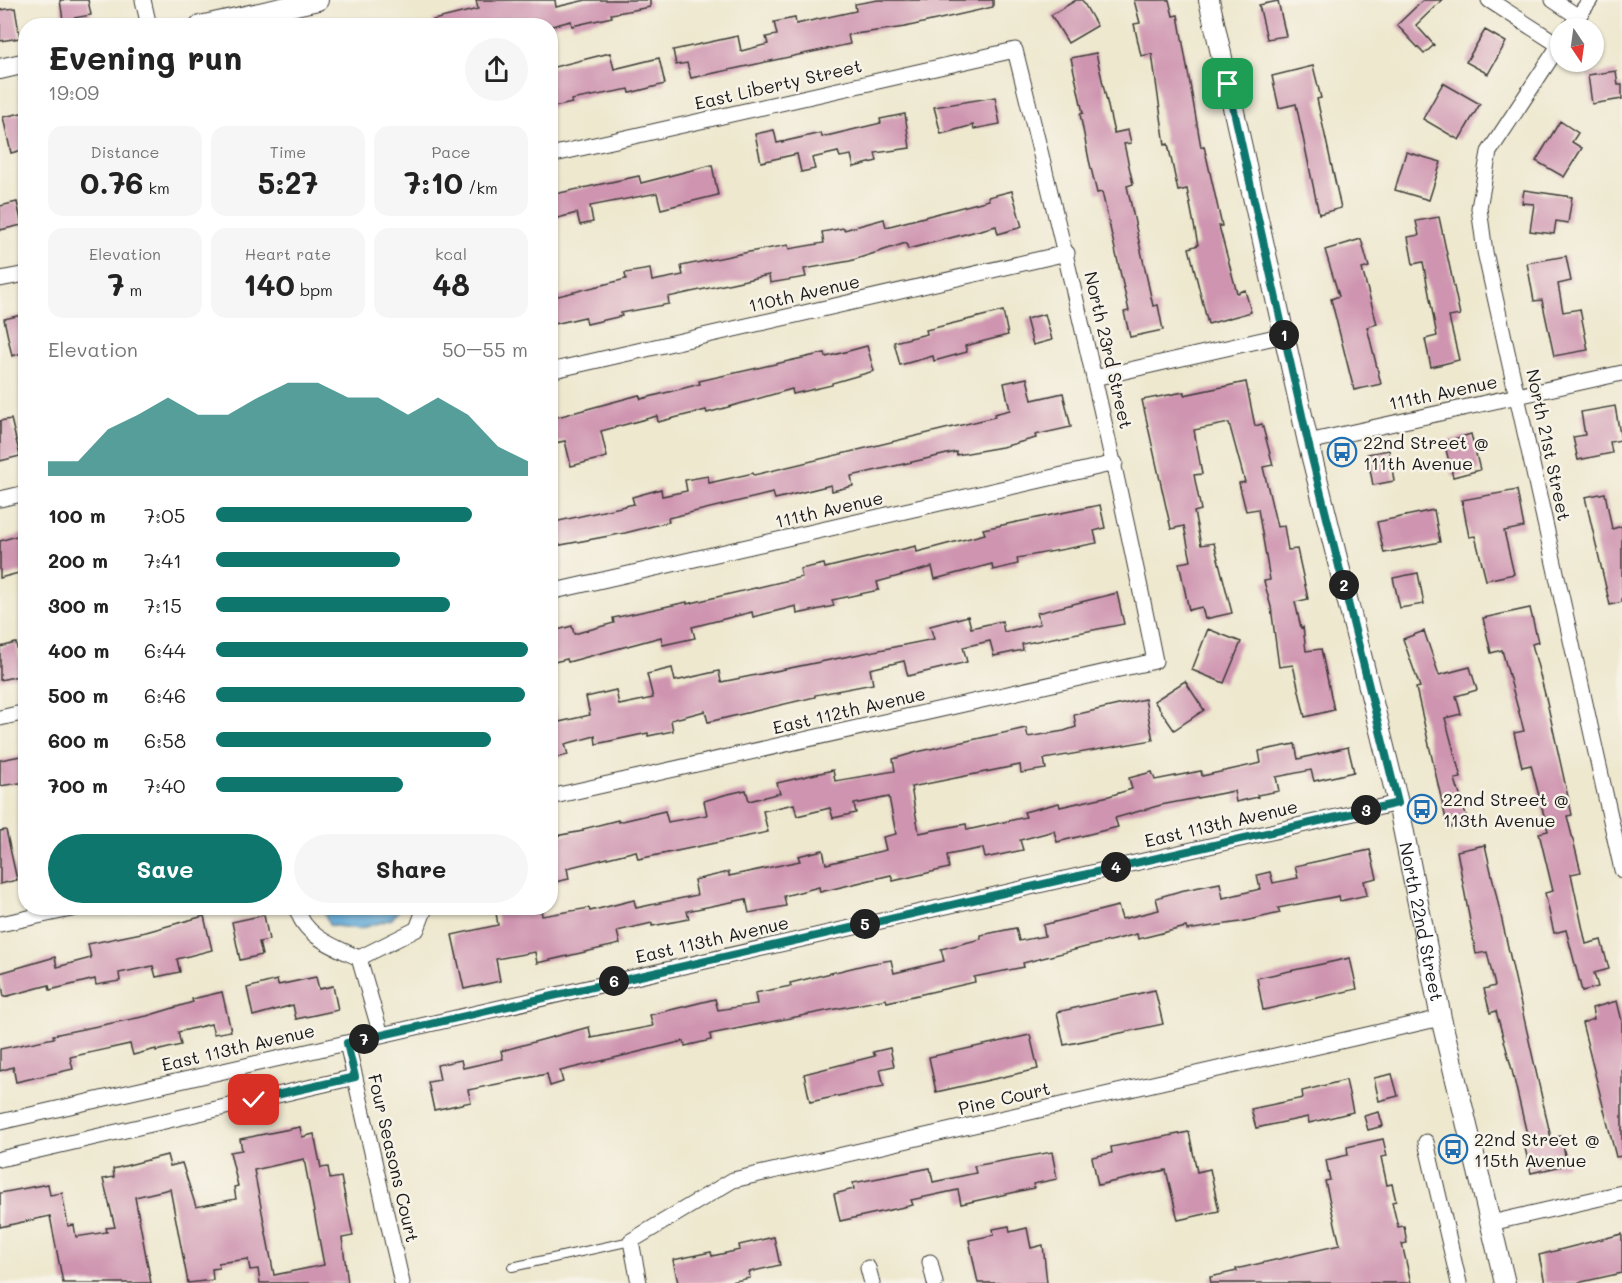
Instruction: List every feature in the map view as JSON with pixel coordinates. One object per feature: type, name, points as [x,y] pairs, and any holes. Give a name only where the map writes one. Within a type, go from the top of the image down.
[{"type":"street","points":[[143,0],[147,18]]},
{"type":"street","points":[[259,18],[318,0]]},
{"type":"street","name":"North 22nd Street","points":[[1209,0],[1308,442],[1398,803],[1442,1018],[1505,1283]]},
{"type":"street","name":"North 21st Street","points":[[1488,0],[1550,39]]},
{"type":"street","points":[[1553,0],[1570,18]]},
{"type":"street","points":[[1577,18],[1590,0]]},
{"type":"street","name":"East Liberty Street","points":[[558,153],[1015,50]]},
{"type":"street","name":"North 23rd Street","points":[[1015,50],[1066,253],[1115,464],[1155,661]]},
{"type":"street","name":"North 21st Street","points":[[1550,60],[1489,152],[1479,208],[1485,252],[1622,870]]},
{"type":"street","points":[[0,69],[18,65]]},
{"type":"street","name":"110th Avenue","points":[[558,369],[1066,253]]},
{"type":"street","points":[[0,279],[18,276]]},
{"type":"street","points":[[1094,378],[1284,334]]},
{"type":"street","name":"111th Avenue","points":[[1308,442],[1622,373]]},
{"type":"street","name":"111th Avenue","points":[[558,590],[1115,464]]},
{"type":"street","points":[[0,500],[18,496]]},
{"type":"street","name":"East 112th Avenue","points":[[558,795],[1155,661]]},
{"type":"street","points":[[0,717],[18,714]]},
{"type":"street","name":"East 113th Avenue","points":[[0,1122],[1398,803]]},
{"type":"street","points":[[0,924],[43,915]]},
{"type":"street","points":[[298,915],[324,942],[359,958],[381,1035]]},
{"type":"street","points":[[359,958],[417,929],[422,915]]},
{"type":"street","name":"Pine Court","points":[[631,1241],[733,1180],[1442,1018]]},
{"type":"street","name":"Four Seasons Court","points":[[347,1043],[402,1283]]},
{"type":"street","points":[[0,1159],[355,1077]]},
{"type":"street","points":[[1426,1142],[1459,1283]]},
{"type":"street","points":[[1491,1223],[1622,1193]]},
{"type":"street","points":[[631,1241],[639,1283]]},
{"type":"street","points":[[930,1262],[935,1283]]},
{"type":"lane","points":[[512,1267],[631,1241]]},
{"type":"water","points":[[325,915],[395,915],[392,919],[359,929],[329,925]]},
{"type":"building","points":[[60,0],[88,0],[91,15],[63,18]]},
{"type":"building","points":[[476,0],[555,0],[556,7],[586,0],[650,0],[650,7],[611,14],[612,17],[572,26],[571,21],[558,24],[558,18],[441,18],[478,9]]},
{"type":"building","points":[[878,0],[993,0],[993,7],[905,27],[848,35],[850,44],[691,78],[687,63],[676,65],[673,50],[738,36],[741,51],[768,44],[766,37],[777,35],[774,22],[795,18],[796,24],[856,11],[855,4]]},
{"type":"building","points":[[1076,0],[1082,0],[1097,26],[1068,43],[1051,15]]},
{"type":"building","points":[[1134,0],[1169,0],[1173,16],[1178,15],[1201,147],[1204,146],[1222,226],[1219,226],[1237,293],[1245,290],[1251,312],[1208,324],[1189,248],[1198,245],[1187,189],[1178,191],[1168,144],[1165,145],[1152,54],[1141,56],[1134,24],[1140,23]]},
{"type":"building","points":[[1423,0],[1442,0],[1416,25],[1434,45],[1424,54],[1397,25]]},
{"type":"building","points":[[1278,1],[1286,36],[1267,39],[1259,5]]},
{"type":"building","points":[[15,8],[18,38],[0,41],[0,10]]},
{"type":"building","points":[[1485,30],[1506,42],[1488,74],[1466,62]]},
{"type":"building","points":[[610,53],[614,69],[659,58],[665,84],[630,93],[629,89],[571,100],[572,103],[558,106],[558,66]]},
{"type":"building","points":[[1096,53],[1114,133],[1128,130],[1131,143],[1124,144],[1133,184],[1127,186],[1153,306],[1158,305],[1163,330],[1130,337],[1124,312],[1129,311],[1102,192],[1097,193],[1089,160],[1080,114],[1083,113],[1071,58]]},
{"type":"building","points":[[1313,66],[1321,98],[1317,99],[1341,208],[1319,214],[1296,104],[1279,108],[1272,76]]},
{"type":"building","points":[[1616,71],[1618,85],[1622,85],[1622,99],[1592,104],[1588,75]]},
{"type":"building","points":[[1443,83],[1480,104],[1459,140],[1423,119]]},
{"type":"building","points":[[995,97],[1000,124],[974,129],[973,125],[941,134],[934,107]]},
{"type":"building","points":[[18,114],[18,151],[11,153],[3,117]]},
{"type":"building","points":[[905,114],[910,148],[875,153],[877,161],[854,167],[851,155],[840,157],[838,152],[812,158],[815,169],[801,172],[797,154],[761,162],[755,134],[774,130],[777,143],[821,133],[822,137],[881,123],[880,119]]},
{"type":"building","points":[[1560,121],[1578,133],[1572,142],[1582,148],[1564,177],[1536,161]]},
{"type":"building","points":[[1406,152],[1441,162],[1429,200],[1395,190]]},
{"type":"building","points":[[712,165],[718,195],[661,209],[657,193],[590,206],[593,222],[580,225],[577,213],[558,218],[558,193],[639,176],[641,183]]},
{"type":"building","points":[[1524,190],[1572,197],[1568,223],[1556,221],[1554,234],[1530,231],[1534,204],[1522,203]]},
{"type":"building","points":[[1012,191],[1022,227],[998,234],[996,226],[908,249],[906,243],[850,261],[804,269],[806,277],[770,283],[769,275],[668,297],[669,304],[621,313],[622,316],[587,324],[585,317],[558,323],[558,296],[626,279],[625,273],[650,269],[652,281],[683,275],[681,266],[788,245],[789,249],[824,243],[822,232],[844,228],[844,230],[884,219],[886,227],[989,200],[988,197]]},
{"type":"building","points":[[17,202],[18,226],[0,230],[0,206]]},
{"type":"building","points":[[1439,217],[1460,315],[1449,317],[1459,360],[1431,367],[1425,339],[1437,336],[1423,262],[1413,264],[1408,237],[1419,235],[1416,221]]},
{"type":"building","points":[[1361,239],[1369,267],[1362,269],[1377,324],[1367,327],[1381,384],[1354,390],[1331,299],[1339,296],[1325,250]]},
{"type":"building","points":[[1566,256],[1571,281],[1558,284],[1563,312],[1580,309],[1588,350],[1554,356],[1542,300],[1534,301],[1527,263]]},
{"type":"building","points":[[1003,311],[1008,335],[965,346],[967,352],[934,361],[933,356],[900,365],[894,342],[927,334],[926,330]]},
{"type":"building","points":[[1045,314],[1052,340],[1033,345],[1026,319]]},
{"type":"building","points":[[18,316],[18,354],[12,356],[4,319]]},
{"type":"building","points":[[867,346],[874,371],[832,383],[832,385],[793,394],[792,389],[707,413],[706,410],[658,422],[657,416],[601,431],[607,457],[571,466],[565,441],[558,442],[558,417],[639,395],[641,399],[700,384],[699,381],[825,353],[826,357]]},
{"type":"building","points":[[1027,378],[1032,400],[1063,393],[1071,427],[1035,435],[1036,438],[1002,447],[957,455],[956,452],[851,476],[853,486],[832,491],[831,485],[775,499],[773,493],[668,518],[669,522],[625,533],[558,546],[558,521],[634,504],[632,497],[661,489],[662,496],[687,491],[685,480],[708,476],[709,483],[753,473],[754,475],[995,417],[994,414],[1010,410],[1004,383]]},
{"type":"building","points":[[1246,382],[1255,426],[1262,424],[1273,465],[1263,467],[1277,527],[1284,526],[1288,550],[1297,549],[1308,599],[1295,602],[1301,628],[1303,627],[1306,651],[1321,649],[1334,710],[1305,717],[1293,665],[1279,667],[1271,607],[1264,581],[1270,580],[1258,509],[1246,511],[1239,483],[1245,482],[1229,423],[1194,430],[1202,474],[1194,475],[1201,510],[1194,512],[1201,545],[1214,543],[1232,613],[1205,619],[1202,607],[1189,610],[1179,563],[1191,561],[1184,526],[1171,529],[1142,400],[1184,392],[1184,395]]},
{"type":"building","points":[[1615,406],[1621,440],[1610,442],[1612,453],[1578,460],[1573,437],[1585,435],[1581,412]]},
{"type":"building","points":[[11,419],[18,456],[0,461],[0,421]]},
{"type":"building","points":[[1471,434],[1480,470],[1453,477],[1444,442]]},
{"type":"building","points":[[1389,450],[1394,481],[1373,485],[1367,454]]},
{"type":"building","points":[[1517,490],[1524,527],[1504,531],[1514,574],[1486,580],[1475,536],[1469,537],[1462,500]]},
{"type":"building","points":[[1605,493],[1612,529],[1622,526],[1622,602],[1610,605],[1585,497]]},
{"type":"building","points":[[1100,505],[1105,528],[1094,531],[1097,543],[1017,558],[1018,564],[993,570],[992,564],[935,579],[932,567],[877,582],[879,590],[832,600],[834,606],[797,614],[796,606],[753,617],[752,612],[692,627],[695,638],[663,645],[661,637],[568,662],[567,659],[558,661],[558,630],[572,626],[574,634],[614,623],[613,618],[687,602],[687,604],[802,577],[800,569],[824,564],[825,568],[916,546],[917,552],[985,534],[983,529]]},
{"type":"building","points":[[1434,510],[1440,542],[1384,553],[1377,522]]},
{"type":"building","points":[[18,535],[18,573],[0,578],[0,541]]},
{"type":"building","points":[[1418,573],[1424,604],[1400,608],[1393,578]]},
{"type":"building","points":[[1117,593],[1124,624],[1022,644],[1023,650],[994,656],[990,641],[963,647],[967,662],[908,676],[904,661],[870,669],[873,684],[815,695],[815,697],[708,722],[705,711],[671,720],[673,731],[648,736],[648,733],[596,744],[595,736],[565,744],[568,755],[558,757],[558,718],[559,722],[590,715],[586,697],[616,690],[619,705],[653,698],[647,674],[672,668],[675,681],[719,671],[721,682],[934,639],[930,626],[968,616],[971,628],[1002,621],[1004,632],[1040,624],[1037,613]]},
{"type":"building","points":[[1530,608],[1538,642],[1532,644],[1572,815],[1567,816],[1581,872],[1571,874],[1586,944],[1601,940],[1609,969],[1594,973],[1598,987],[1582,991],[1566,930],[1554,933],[1545,893],[1553,891],[1539,833],[1548,831],[1531,765],[1522,767],[1514,733],[1524,731],[1502,650],[1491,653],[1483,618]]},
{"type":"building","points":[[1208,629],[1241,642],[1224,683],[1192,670]]},
{"type":"building","points":[[1424,631],[1439,675],[1470,667],[1477,690],[1456,696],[1461,714],[1445,718],[1461,778],[1455,779],[1468,822],[1448,828],[1416,688],[1420,687],[1403,639]]},
{"type":"building","points":[[16,643],[18,676],[0,680],[0,647]]},
{"type":"building","points":[[1185,681],[1204,710],[1174,730],[1154,701]]},
{"type":"building","points":[[1145,699],[1153,740],[1044,759],[1046,769],[1021,773],[1020,765],[911,787],[919,833],[966,824],[967,830],[1026,817],[1024,812],[1059,803],[1060,807],[1109,796],[1132,789],[1129,778],[1152,772],[1155,780],[1201,771],[1202,776],[1261,763],[1259,751],[1295,744],[1298,759],[1348,747],[1354,772],[1314,781],[1311,770],[1276,777],[1279,791],[1257,795],[1258,797],[1236,802],[1234,791],[1161,805],[1115,818],[1118,827],[1057,842],[1054,831],[1020,840],[1023,850],[985,858],[983,848],[947,855],[949,868],[893,881],[891,875],[820,892],[819,887],[784,896],[786,906],[749,913],[746,899],[687,911],[689,919],[652,926],[652,923],[617,931],[620,944],[537,963],[535,952],[496,959],[500,981],[464,989],[452,935],[498,925],[496,915],[558,915],[589,908],[590,911],[634,900],[636,908],[697,895],[694,880],[729,872],[729,876],[800,861],[798,856],[823,850],[826,864],[886,850],[883,837],[896,834],[889,797],[854,804],[856,813],[833,818],[830,808],[797,816],[794,804],[763,811],[768,832],[638,859],[636,851],[567,868],[569,879],[558,881],[558,836],[665,811],[668,822],[707,815],[704,801],[724,795],[746,790],[749,801],[780,793],[777,783],[833,770],[835,781],[895,771],[893,759],[917,752],[1026,728],[1028,737],[1064,731],[1076,727],[1074,715]]},
{"type":"building","points":[[18,757],[18,783],[0,786],[0,760]]},
{"type":"building","points":[[6,830],[17,880],[0,884],[0,831]]},
{"type":"building","points":[[1485,845],[1551,1138],[1561,1136],[1567,1165],[1531,1173],[1524,1144],[1529,1143],[1511,1066],[1496,1011],[1490,1013],[1484,989],[1495,986],[1487,952],[1476,954],[1457,851]]},
{"type":"building","points":[[1370,850],[1377,878],[1364,881],[1367,895],[1340,901],[1339,896],[1278,908],[1280,913],[1240,922],[1187,930],[1186,927],[1138,939],[1137,934],[1023,963],[1024,967],[974,977],[975,982],[887,1002],[886,999],[710,1034],[711,1040],[685,1046],[684,1041],[560,1071],[563,1082],[550,1086],[547,1074],[468,1090],[471,1102],[434,1110],[428,1082],[440,1080],[437,1065],[461,1060],[463,1068],[503,1059],[501,1051],[589,1027],[591,1038],[653,1026],[650,1015],[715,999],[718,1010],[757,1004],[755,993],[791,986],[790,983],[868,964],[891,960],[894,973],[944,961],[941,949],[981,939],[981,935],[1016,928],[1019,941],[1045,936],[1043,925],[1118,906],[1122,919],[1159,910],[1156,898],[1180,891],[1220,883],[1223,898],[1260,889],[1257,875],[1270,872],[1273,883],[1298,878],[1295,866]]},
{"type":"building","points":[[264,915],[269,940],[259,942],[262,955],[240,960],[232,922]]},
{"type":"building","points":[[204,916],[212,950],[177,959],[180,972],[156,977],[153,966],[119,973],[120,981],[96,985],[95,979],[50,990],[49,985],[4,997],[0,973],[55,957],[57,967],[91,958],[88,944],[146,932]]},
{"type":"building","points":[[1350,958],[1357,989],[1263,1010],[1257,978]]},
{"type":"building","points":[[316,977],[319,989],[333,986],[338,1010],[296,1019],[293,1005],[253,1016],[247,988],[277,980],[278,985]]},
{"type":"building","points":[[1155,990],[1163,1024],[1064,1045],[1057,1012]]},
{"type":"building","points":[[222,992],[231,1031],[214,1034],[211,1024],[178,1032],[181,1045],[156,1051],[156,1049],[133,1055],[130,1044],[70,1057],[73,1069],[16,1082],[13,1067],[0,1071],[0,1049],[54,1038],[53,1035],[147,1016],[193,1002],[192,999]]},
{"type":"building","points":[[1617,1001],[1622,1021],[1622,1156],[1616,1157],[1582,1023],[1594,1019],[1592,1008]]},
{"type":"building","points":[[1030,1035],[1038,1069],[936,1092],[929,1057]]},
{"type":"building","points":[[890,1048],[894,1066],[880,1069],[884,1086],[810,1102],[804,1074],[875,1056],[873,1052]]},
{"type":"building","points":[[1392,1074],[1398,1096],[1379,1101],[1374,1078]]},
{"type":"building","points":[[1346,1080],[1353,1112],[1309,1123],[1308,1117],[1256,1128],[1251,1109],[1303,1098],[1302,1091]]},
{"type":"building","points":[[1379,1112],[1383,1126],[1368,1130],[1364,1116]]},
{"type":"building","points":[[300,1127],[302,1137],[314,1134],[321,1168],[328,1167],[330,1179],[341,1177],[353,1236],[342,1238],[348,1283],[260,1283],[258,1269],[250,1270],[248,1259],[218,1263],[219,1268],[212,1269],[213,1280],[188,1283],[170,1189],[135,1197],[151,1283],[63,1283],[50,1216],[0,1227],[0,1193],[48,1184],[50,1195],[62,1193],[68,1226],[74,1225],[76,1237],[107,1232],[106,1228],[115,1227],[103,1179],[114,1177],[113,1169],[167,1155],[170,1166],[182,1163],[196,1207],[236,1199],[234,1187],[238,1186],[230,1152],[242,1150],[240,1139]],"holes":[[[304,1159],[324,1265],[274,1275],[254,1170]]]},
{"type":"building","points":[[1189,1132],[1197,1172],[1210,1169],[1219,1211],[1178,1220],[1166,1170],[1098,1185],[1092,1157],[1112,1153],[1111,1147]]},
{"type":"building","points":[[1383,1139],[1387,1156],[1381,1157],[1387,1185],[1392,1184],[1396,1201],[1392,1202],[1398,1227],[1404,1226],[1407,1243],[1402,1244],[1411,1283],[1211,1283],[1210,1277],[1237,1271],[1236,1269],[1340,1245],[1325,1181],[1330,1180],[1326,1160],[1348,1155],[1347,1147]]},
{"type":"building","points":[[1052,1152],[1057,1179],[1033,1184],[1034,1188],[961,1204],[958,1190],[911,1200],[913,1205],[840,1221],[834,1194],[854,1189],[853,1183],[930,1168],[933,1182],[976,1173],[974,1166]]},
{"type":"building","points":[[1009,1226],[1010,1232],[1027,1228],[1031,1248],[1043,1245],[1047,1283],[978,1283],[969,1240],[994,1235],[993,1229]]},
{"type":"building","points":[[1622,1234],[1622,1273],[1577,1283],[1545,1283],[1539,1255]]},
{"type":"building","points":[[774,1237],[780,1265],[749,1272],[750,1278],[725,1283],[678,1283],[673,1260],[711,1252],[712,1256],[740,1250],[739,1245]]},
{"type":"place","name":"22nd Street @ 111th Avenue","points":[[1342,452]]},
{"type":"place","name":"22nd Street @ 113th Avenue","points":[[1422,809]]},
{"type":"place","name":"22nd Street @ 115th Avenue","points":[[1453,1149]]},
{"type":"route","points":[[254,1100],[355,1077],[347,1043],[1398,803],[1308,442],[1228,84]]}]
